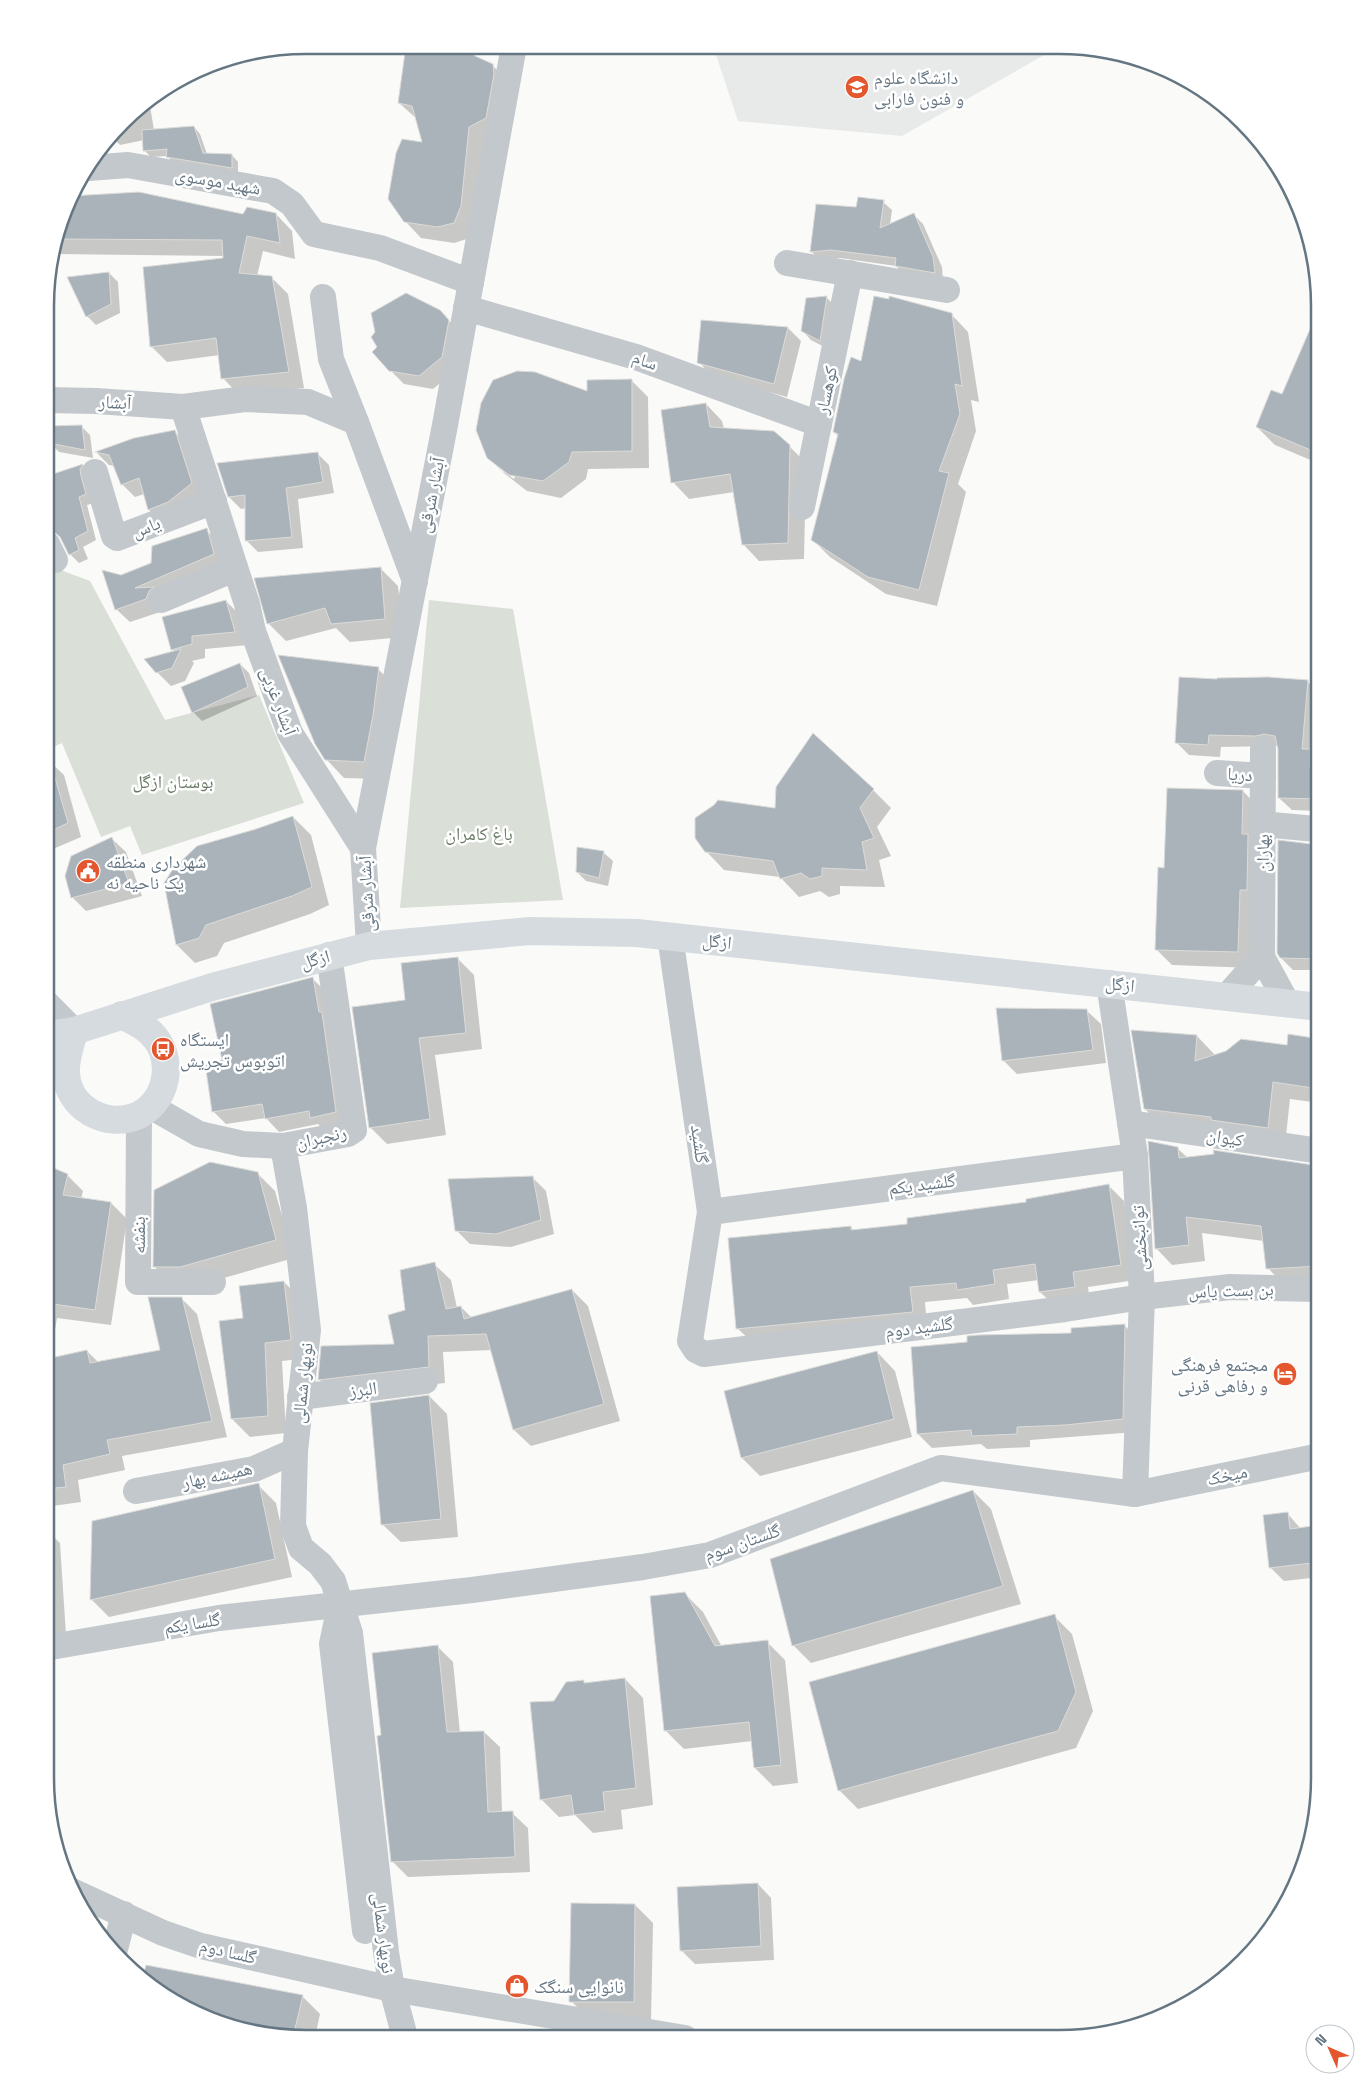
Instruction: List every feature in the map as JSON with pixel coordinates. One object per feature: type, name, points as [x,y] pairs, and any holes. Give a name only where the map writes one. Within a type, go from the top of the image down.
[{"type":"main road","name":"ازگل","points":[[122,1015],[212,987],[369,946],[530,932],[637,933],[670,936],[1311,1006]]},
{"type":"main road","points":[[54,1034],[74,1031],[122,1015],[151,1033],[161,1046],[166,1061],[166,1078],[160,1093],[144,1110],[118,1119],[97,1116],[85,1109],[75,1099],[68,1087],[66,1073],[66,1059],[74,1031]]},
{"type":"street","name":"آبشار شرقی","points":[[369,946],[363,848],[415,581],[513,54]]},
{"type":"street","name":"شهید موسوی","points":[[95,168],[128,165],[273,191],[292,204],[314,234],[380,248],[471,282]]},
{"type":"street","points":[[787,263],[947,290]]},
{"type":"street","name":"کوهسار","points":[[802,507],[850,273]]},
{"type":"street","points":[[322,296],[331,359],[415,581]]},
{"type":"street","name":"سام","points":[[466,308],[636,356],[819,424]]},
{"type":"street","name":"آبشار","points":[[54,400],[183,407],[245,399],[308,402],[356,422]]},
{"type":"street","points":[[183,407],[214,501]]},
{"type":"street","name":"یاس","points":[[95,472],[114,536],[117,538],[214,501]]},
{"type":"street","name":"آبشار غربی","points":[[214,501],[234,569],[247,604],[253,631],[290,733],[363,848]]},
{"type":"street","points":[[161,600],[234,569]]},
{"type":"street","name":"بهاران","points":[[1262,957],[1263,749]]},
{"type":"street","name":"دریا","points":[[1216,773],[1263,776]]},
{"type":"street","points":[[1262,824],[1311,829]]},
{"type":"street","name":"گلشید","points":[[670,936],[710,1212],[690,1341],[696,1350]]},
{"type":"street","name":"رنجبران","points":[[144,1110],[199,1134],[243,1144],[283,1146],[348,1134],[354,1130],[329,956]]},
{"type":"street","points":[[1228,996],[1262,957],[1287,1003]]},
{"type":"street","name":"توانبخشی","points":[[1109,983],[1134,1156],[1142,1296],[1135,1494]]},
{"type":"street","points":[[54,1011],[74,1031]]},
{"type":"street","name":"بنفشه","points":[[144,1110],[138,1282],[213,1282]]},
{"type":"street","name":"کیوان","points":[[1130,1123],[1311,1150]]},
{"type":"street","name":"نوبهار شمالی","points":[[283,1146],[294,1208],[308,1330],[300,1397],[292,1526],[301,1548],[320,1564],[333,1581],[350,1633],[386,1952],[392,1989],[404,2030]]},
{"type":"street","name":"گلشيد يكم","points":[[710,1212],[1134,1156]]},
{"type":"street","name":"بن بست یاس","points":[[1142,1296],[1230,1287],[1311,1289]]},
{"type":"street","name":"گلشيد دوم","points":[[696,1350],[704,1354],[1065,1308],[1142,1296]]},
{"type":"street","name":"البرز","points":[[300,1397],[425,1381]]},
{"type":"street","name":"همیشه بهار","points":[[136,1492],[254,1469],[296,1450]]},
{"type":"street","name":"میخک","points":[[1135,1494],[1311,1458]]},
{"type":"street","name":"گلستان سوم","points":[[340,1606],[643,1567],[710,1555],[941,1468],[1135,1494]]},
{"type":"street","name":"گلسا يكم","points":[[54,1646],[219,1618],[340,1606]]},
{"type":"street","name":"گلسا دوم","points":[[83,1896],[163,1933],[201,1946],[392,1989],[637,2030]]},
{"type":"street","points":[[116,1945],[124,1914]]},
{"type":"shaded area","name":"دانشگاه علوم و فنون فارابی","points":[[716,54],[1046,54],[902,136],[738,121]]},
{"type":"green space","name":"بوستان ازگل","points":[[54,568],[90,581],[165,720],[259,695],[304,803],[142,855],[130,826],[101,837],[62,743],[54,747]]},
{"type":"green space","name":"باغ کامران","points":[[429,600],[513,609],[563,900],[400,908]]},
{"type":"building","points":[[405,54],[472,54],[493,64],[494,74],[486,118],[469,127],[461,206],[454,223],[437,227],[404,222],[388,199],[396,153],[402,139],[422,142],[412,106],[398,103]]},
{"type":"building","points":[[194,126],[203,153],[232,154],[232,168],[166,157],[167,149],[143,151],[142,130]]},
{"type":"building","points":[[139,192],[243,214],[247,207],[276,213],[280,243],[247,236],[239,273],[272,276],[289,372],[221,379],[216,338],[150,347],[143,267],[223,258],[222,240],[62,239],[79,195]]},
{"type":"building","points":[[858,197],[884,200],[880,228],[914,213],[933,257],[935,273],[895,266],[896,258],[831,250],[810,252],[816,204],[856,207]]},
{"type":"building","points":[[109,272],[111,304],[86,317],[67,277]]},
{"type":"building","points":[[406,293],[440,310],[449,320],[442,357],[419,376],[389,371],[372,352],[377,347],[371,337],[375,332],[371,313]]},
{"type":"building","points":[[827,296],[820,341],[801,331],[806,298]]},
{"type":"building","points":[[874,296],[889,299],[889,296],[952,313],[962,386],[955,384],[960,414],[939,471],[949,473],[919,590],[868,577],[811,540],[838,434],[833,432],[844,379],[851,357],[861,361]]},
{"type":"building","points":[[701,320],[788,327],[774,384],[697,363]]},
{"type":"building","points":[[1311,327],[1311,450],[1256,427],[1271,390],[1282,394]]},
{"type":"building","points":[[517,371],[535,372],[587,391],[587,380],[632,379],[632,451],[572,452],[569,462],[543,481],[509,475],[487,458],[476,430],[481,403],[493,380]]},
{"type":"building","points":[[706,403],[710,427],[774,431],[790,445],[788,543],[742,545],[730,474],[671,483],[661,410]]},
{"type":"building","points":[[82,425],[85,450],[54,444],[54,426]]},
{"type":"building","points":[[175,430],[192,483],[168,502],[148,510],[139,478],[121,485],[109,455],[95,452],[134,438]]},
{"type":"building","points":[[318,452],[323,482],[286,488],[292,537],[245,541],[245,495],[228,497],[217,463]]},
{"type":"building","points":[[83,464],[80,469],[86,494],[79,497],[88,531],[75,538],[79,550],[69,555],[60,537],[54,532],[54,474]]},
{"type":"building","points":[[207,528],[214,554],[135,588],[154,587],[149,591],[146,599],[115,610],[102,570],[121,575],[151,563],[152,546]]},
{"type":"building","points":[[381,567],[385,619],[331,624],[325,608],[267,624],[254,578]]},
{"type":"building","points":[[226,600],[235,632],[192,636],[192,644],[171,650],[162,617]]},
{"type":"building","points":[[181,649],[172,668],[156,673],[144,659]]},
{"type":"building","points":[[278,655],[379,667],[373,715],[364,762],[325,760],[315,744]]},
{"type":"building","points":[[240,663],[248,687],[192,713],[181,687]]},
{"type":"building","points":[[1179,677],[1217,679],[1268,677],[1308,680],[1302,749],[1310,749],[1311,799],[1278,798],[1278,749],[1275,736],[1264,734],[1256,736],[1209,735],[1208,745],[1175,743]]},
{"type":"building","points":[[813,733],[874,789],[860,808],[874,838],[862,842],[867,870],[822,868],[822,876],[810,879],[801,873],[780,879],[773,861],[705,852],[695,838],[695,818],[718,800],[775,808],[776,787]]},
{"type":"building","points":[[54,774],[68,823],[54,829]]},
{"type":"building","points":[[1167,788],[1243,790],[1242,834],[1248,834],[1247,890],[1240,890],[1238,952],[1155,950],[1158,867],[1164,868]]},
{"type":"building","points":[[293,816],[312,887],[292,896],[206,925],[199,938],[176,945],[164,883],[173,869],[197,846]]},
{"type":"building","points":[[112,837],[129,883],[71,898],[65,876],[71,856]]},
{"type":"building","points":[[1278,840],[1311,844],[1311,959],[1280,958],[1277,953]]},
{"type":"building","points":[[577,847],[604,851],[599,878],[576,872]]},
{"type":"building","points":[[458,957],[466,1033],[419,1038],[430,1119],[369,1128],[352,1007],[405,1000],[401,963]]},
{"type":"building","points":[[313,977],[319,1012],[322,1012],[336,1112],[310,1118],[309,1111],[265,1119],[262,1104],[212,1112],[205,1063],[222,1060],[210,1004]]},
{"type":"building","points":[[996,1008],[1087,1009],[1093,1050],[1002,1061]]},
{"type":"building","points":[[1131,1030],[1197,1035],[1195,1061],[1226,1051],[1241,1039],[1287,1045],[1288,1034],[1311,1038],[1311,1088],[1273,1082],[1268,1128],[1211,1120],[1211,1117],[1144,1109]]},
{"type":"building","points":[[1148,1141],[1178,1147],[1179,1158],[1214,1154],[1213,1150],[1311,1165],[1311,1266],[1266,1269],[1261,1226],[1186,1217],[1189,1245],[1155,1249]]},
{"type":"building","points":[[210,1162],[258,1172],[276,1240],[180,1267],[153,1267],[154,1190]]},
{"type":"building","points":[[54,1168],[68,1174],[63,1195],[111,1202],[95,1310],[54,1304]]},
{"type":"building","points":[[533,1176],[541,1220],[496,1234],[455,1231],[448,1179]]},
{"type":"building","points":[[1109,1184],[1121,1265],[1073,1272],[1075,1287],[1039,1292],[1035,1264],[993,1270],[995,1284],[957,1290],[956,1283],[910,1287],[913,1312],[736,1329],[728,1238],[851,1226],[851,1230],[907,1224],[907,1218],[1026,1202],[1026,1199]]},
{"type":"building","points":[[435,1262],[446,1309],[461,1306],[464,1319],[572,1289],[604,1404],[513,1430],[486,1334],[428,1336],[429,1367],[318,1380],[321,1346],[394,1344],[388,1315],[405,1310],[400,1270]]},
{"type":"building","points":[[284,1281],[291,1340],[265,1343],[268,1416],[231,1419],[219,1321],[243,1318],[239,1286]]},
{"type":"building","points":[[148,1297],[182,1297],[212,1421],[107,1440],[110,1454],[63,1465],[66,1487],[54,1488],[54,1357],[87,1350],[90,1363],[160,1350]]},
{"type":"building","points":[[1125,1324],[1123,1419],[1065,1425],[1017,1427],[1017,1434],[972,1436],[971,1430],[917,1434],[911,1347],[967,1342],[967,1336],[1071,1333],[1071,1328]]},
{"type":"building","points":[[877,1351],[894,1419],[741,1458],[724,1391]]},
{"type":"building","points":[[429,1395],[441,1519],[381,1525],[370,1403]]},
{"type":"building","points":[[259,1483],[275,1559],[90,1600],[92,1521]]},
{"type":"building","points":[[973,1490],[1003,1586],[792,1646],[770,1559]]},
{"type":"building","points":[[1288,1512],[1290,1529],[1311,1526],[1311,1563],[1269,1568],[1263,1515]]},
{"type":"building","points":[[685,1592],[715,1646],[768,1640],[781,1765],[754,1768],[749,1722],[664,1731],[650,1596]]},
{"type":"building","points":[[1055,1614],[1076,1692],[1058,1731],[838,1791],[809,1682]]},
{"type":"building","points":[[438,1645],[447,1732],[484,1731],[488,1812],[513,1811],[515,1857],[391,1862],[377,1736],[381,1735],[372,1653]]},
{"type":"building","points":[[625,1678],[636,1788],[603,1792],[605,1811],[574,1815],[571,1795],[540,1800],[530,1702],[554,1701],[566,1682],[584,1680],[584,1683]]},
{"type":"building","points":[[758,1883],[761,1946],[680,1951],[677,1887]]},
{"type":"building","points":[[571,1903],[635,1904],[634,2002],[569,2002]]},
{"type":"building","points":[[146,1965],[303,1995],[295,2030],[272,2028],[224,2017],[179,1997],[144,1972]]},
{"type":"place","name":"دانشگاه علوم و فنون فارابی","points":[[857,87]]},
{"type":"place","name":"شهرداری منطقه یک ناحیه نه","points":[[88,871]]},
{"type":"place","name":"ایستگاه اتوبوس تجریش","points":[[163,1049]]},
{"type":"place","name":"مجتمع فرهنگی و رفاهی قرنی","points":[[1285,1374]]},
{"type":"place","name":"نانوایی سنگک","points":[[517,1986]]}]
